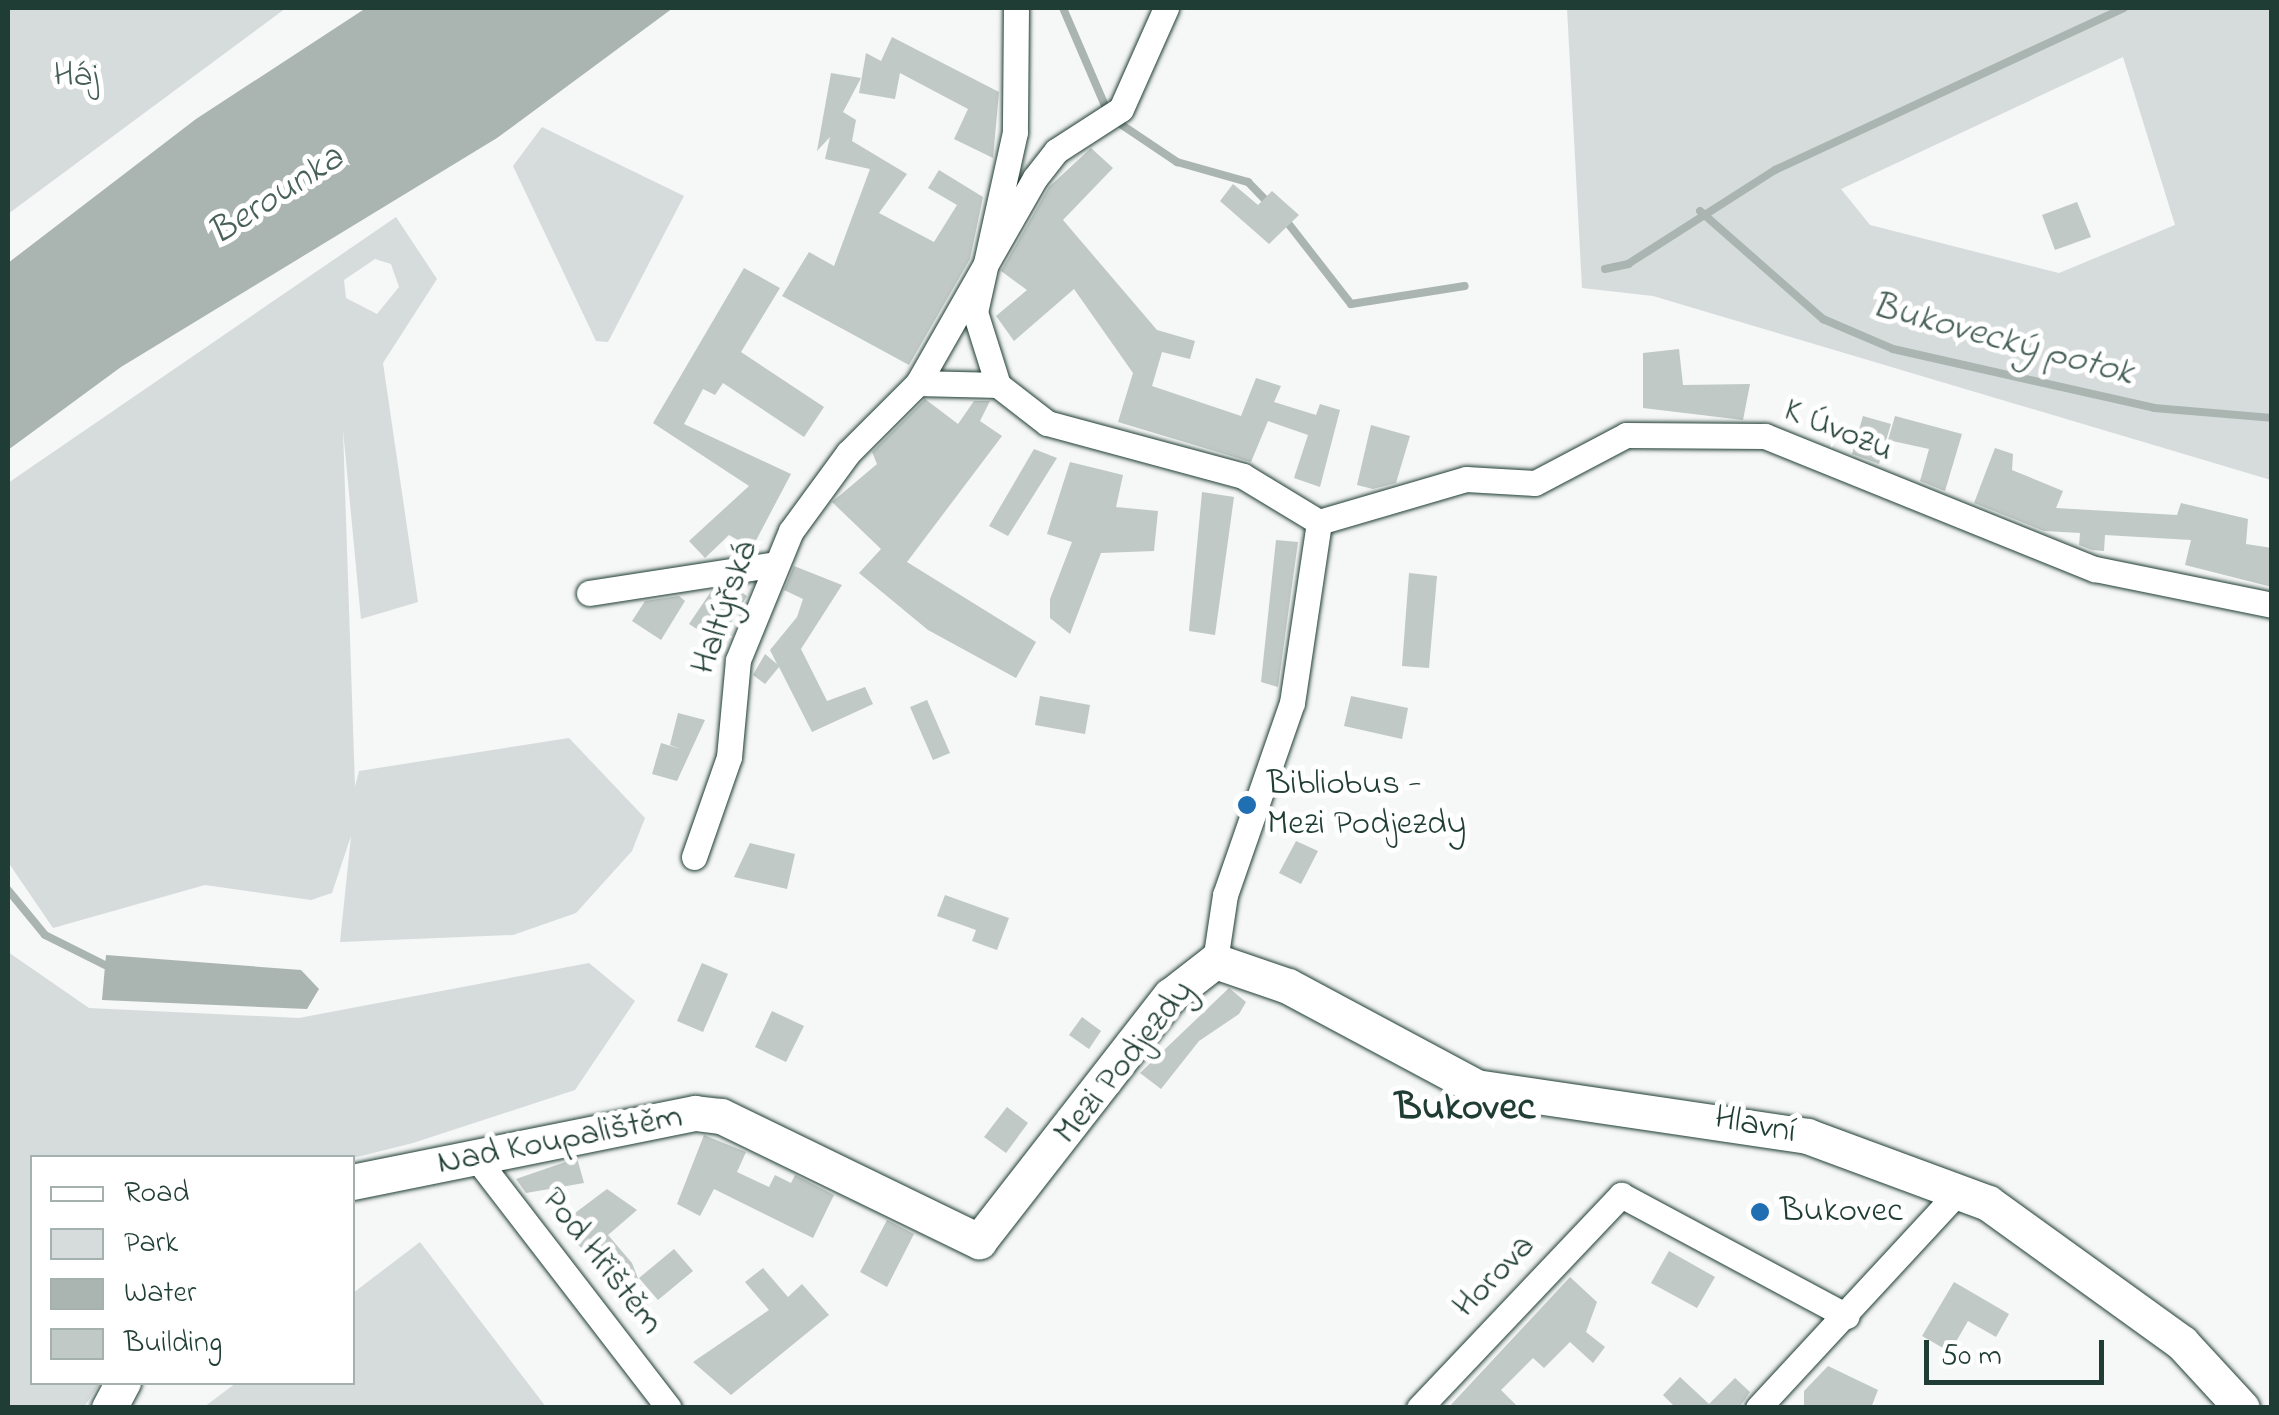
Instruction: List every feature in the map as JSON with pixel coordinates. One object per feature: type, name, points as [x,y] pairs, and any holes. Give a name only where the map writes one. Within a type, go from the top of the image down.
[{"type":"street","points":[[1016,8],[1016,132],[980,279],[978,342],[998,385],[1048,423],[1243,476],[1319,522]]},
{"type":"street","points":[[980,279],[1035,178],[1086,130],[1121,109],[1166,8]]},
{"type":"street","name":"Haltýřská","points":[[694,858],[718,804],[738,660],[770,565],[820,486],[918,383],[980,279]]},
{"type":"street","points":[[918,383],[998,385]]},
{"type":"street","name":"K Úvozu","points":[[1319,522],[1466,479],[1535,483],[1626,434],[1764,436],[2094,568],[2272,605]]},
{"type":"street","name":"Mezi Podjezdy","points":[[979,1241],[1170,996],[1215,961],[1225,896],[1292,703],[1319,522]]},
{"type":"street","points":[[589,592],[770,565]]},
{"type":"street","name":"Hlavní","points":[[1215,961],[1288,986],[1476,1086],[1808,1136],[1988,1203],[2182,1344],[2242,1408]]},
{"type":"street","name":"Nad Koupalištěm","points":[[355,1181],[666,1118],[721,1116],[979,1241]]},
{"type":"street","name":"Pod Hřištěm","points":[[478,1159],[669,1408]]},
{"type":"street","points":[[1758,1408],[1958,1192]]},
{"type":"street","name":"Horova","points":[[1418,1408],[1621,1194],[1846,1316]]},
{"type":"street","points":[[109,1408],[121,1385]]},
{"type":"green space","name":"Háj","points":[[8,8],[286,8],[8,214]]},
{"type":"green space","points":[[1567,8],[2271,8],[2271,480],[1653,296],[1582,288]],"holes":[[[2123,57],[2175,225],[2059,273],[1870,225],[1841,189]]]},
{"type":"green space","points":[[542,127],[684,196],[608,342],[596,341],[513,166]]},
{"type":"green space","points":[[396,217],[437,279],[383,363],[418,602],[361,619],[343,430],[355,787],[359,771],[569,738],[645,818],[632,851],[576,913],[513,935],[340,942],[351,836],[332,893],[311,900],[205,885],[53,928],[8,862],[8,483]],"holes":[[[375,259],[391,264],[399,287],[377,314],[346,298],[344,280]]]},
{"type":"green space","points":[[8,952],[89,1008],[299,1018],[589,963],[635,1001],[575,1090],[413,1143],[355,1158],[30,1155],[30,1385],[99,1385],[84,1407],[8,1407]]},
{"type":"green space","points":[[420,1242],[546,1407],[204,1407],[233,1385],[355,1385],[355,1291]]},
{"type":"water","name":"Berounka","points":[[366,8],[673,8],[497,138],[121,367],[8,450],[8,263],[196,119]]},
{"type":"water","points":[[106,955],[301,970],[319,989],[307,1009],[102,1000]]},
{"type":"building","points":[[892,37],[999,92],[993,158],[954,139],[968,109],[900,73],[895,99],[859,93],[866,53],[881,61]]},
{"type":"building","points":[[831,73],[861,78],[843,112],[856,120],[852,141],[907,174],[879,213],[934,242],[957,205],[928,188],[939,170],[983,197],[970,259],[909,365],[782,296],[809,252],[834,266],[870,169],[825,159],[830,137],[817,151]]},
{"type":"building","points":[[1091,148],[1113,168],[1063,220],[1157,330],[1195,341],[1190,359],[1162,352],[1152,386],[1241,416],[1256,378],[1281,386],[1274,402],[1316,415],[1320,404],[1340,410],[1320,487],[1294,478],[1308,435],[1268,421],[1251,462],[1118,422],[1133,373],[1074,289],[1014,341],[996,316],[1027,290],[1001,271],[1049,187]]},
{"type":"building","points":[[1233,184],[1258,205],[1272,191],[1299,215],[1269,244],[1220,201]]},
{"type":"building","points":[[2077,202],[2091,237],[2055,250],[2042,215]]},
{"type":"building","points":[[744,268],[780,288],[741,352],[824,407],[804,437],[723,383],[715,395],[703,389],[684,424],[791,474],[752,548],[729,535],[705,558],[689,541],[749,486],[653,423]]},
{"type":"building","points":[[1679,349],[1683,385],[1750,384],[1743,420],[1643,408],[1643,353]]},
{"type":"building","points":[[925,399],[958,424],[974,401],[990,401],[980,421],[1002,436],[907,562],[1036,642],[1016,678],[928,630],[859,573],[881,549],[832,502],[877,464],[872,452]]},
{"type":"building","points":[[1863,416],[1891,424],[1879,464],[1852,454]]},
{"type":"building","points":[[1895,416],[1962,434],[1945,491],[1920,481],[1929,449],[1888,440]]},
{"type":"building","points":[[1371,425],[1410,436],[1396,483],[1373,489],[1357,485]]},
{"type":"building","points":[[1995,448],[2013,454],[2012,470],[2063,491],[2056,508],[2177,515],[2181,503],[2248,519],[2246,544],[2272,548],[2272,587],[2185,565],[2191,540],[2105,535],[2104,551],[2092,550],[2079,545],[2080,533],[2044,531],[1974,503]]},
{"type":"building","points":[[1034,449],[1057,458],[1008,536],[989,526]]},
{"type":"building","points":[[1070,462],[1123,475],[1116,507],[1158,511],[1154,551],[1101,553],[1070,634],[1050,618],[1050,599],[1072,542],[1047,534]]},
{"type":"building","points":[[1202,492],[1234,497],[1215,635],[1189,631]]},
{"type":"building","points":[[1276,540],[1298,542],[1278,687],[1261,682]]},
{"type":"building","points":[[794,566],[842,585],[801,649],[827,701],[865,687],[873,704],[812,732],[779,667],[765,684],[753,675],[765,654],[777,664],[770,650],[797,617],[803,599],[784,590]]},
{"type":"building","points":[[1409,573],[1437,576],[1429,668],[1402,666]]},
{"type":"building","points":[[734,587],[747,596],[719,643],[689,624],[712,590]]},
{"type":"building","points":[[679,596],[685,601],[661,640],[632,621],[645,601]]},
{"type":"building","points":[[1040,696],[1090,705],[1085,734],[1035,725]]},
{"type":"building","points":[[1351,696],[1408,708],[1402,739],[1344,726]]},
{"type":"building","points":[[927,700],[950,753],[933,760],[910,707]]},
{"type":"building","points":[[678,713],[705,720],[677,781],[652,774],[661,743],[681,749],[670,745]]},
{"type":"building","points":[[1296,841],[1318,851],[1301,884],[1279,873]]},
{"type":"building","points":[[750,843],[795,854],[787,889],[734,877]]},
{"type":"building","points":[[945,895],[1009,918],[997,950],[972,941],[976,930],[937,916]]},
{"type":"building","points":[[702,963],[728,974],[703,1032],[677,1021]]},
{"type":"building","points":[[1229,988],[1246,1002],[1239,1014],[1199,1041],[1161,1089],[1140,1073]]},
{"type":"building","points":[[772,1011],[804,1026],[786,1062],[755,1047]]},
{"type":"building","points":[[1082,1017],[1101,1031],[1089,1049],[1069,1035]]},
{"type":"building","points":[[1007,1107],[1028,1123],[1006,1153],[984,1137]]},
{"type":"building","points":[[704,1135],[746,1152],[737,1172],[769,1187],[775,1175],[791,1183],[795,1175],[834,1195],[813,1238],[714,1189],[700,1216],[677,1204]]},
{"type":"building","points":[[577,1158],[584,1183],[526,1193],[516,1179]]},
{"type":"building","points":[[607,1189],[637,1210],[608,1235],[632,1263],[656,1325],[559,1225]]},
{"type":"building","points":[[887,1220],[914,1234],[887,1287],[860,1272]]},
{"type":"building","points":[[674,1249],[693,1271],[658,1300],[639,1278]]},
{"type":"building","points":[[1669,1251],[1715,1277],[1697,1308],[1651,1283]]},
{"type":"building","points":[[763,1268],[788,1297],[802,1284],[829,1315],[731,1395],[693,1362],[769,1310],[745,1282]]},
{"type":"building","points":[[1570,1277],[1597,1302],[1586,1332],[1605,1347],[1593,1363],[1570,1342],[1544,1368],[1533,1358],[1501,1390],[1519,1408],[1448,1408]]},
{"type":"building","points":[[1954,1282],[2009,1314],[1996,1337],[1968,1321],[1950,1352],[1922,1336]]},
{"type":"building","points":[[1828,1366],[1878,1390],[1871,1408],[1804,1408],[1804,1391]]},
{"type":"building","points":[[1680,1377],[1709,1404],[1735,1378],[1750,1392],[1739,1408],[1676,1408],[1663,1395]]},
{"type":"waterway","points":[[1063,8],[1110,117],[1177,162],[1248,182],[1270,205]]},
{"type":"waterway","points":[[1605,269],[1628,264],[1775,170],[2124,8]]},
{"type":"waterway","name":"Bukovecký potok","points":[[1700,211],[1823,319],[1893,349],[2154,408],[2272,418]]},
{"type":"waterway","points":[[1284,218],[1351,304],[1465,286]]},
{"type":"waterway","points":[[8,890],[45,935],[105,965]]},
{"type":"place","name":"Bibliobus - Mezi Podjezdy","points":[[1247,805]]},
{"type":"place","name":"Bukovec","points":[[1760,1212]]},
{"type":"district","name":"Bukovec","points":[[1465,1109]]}]
